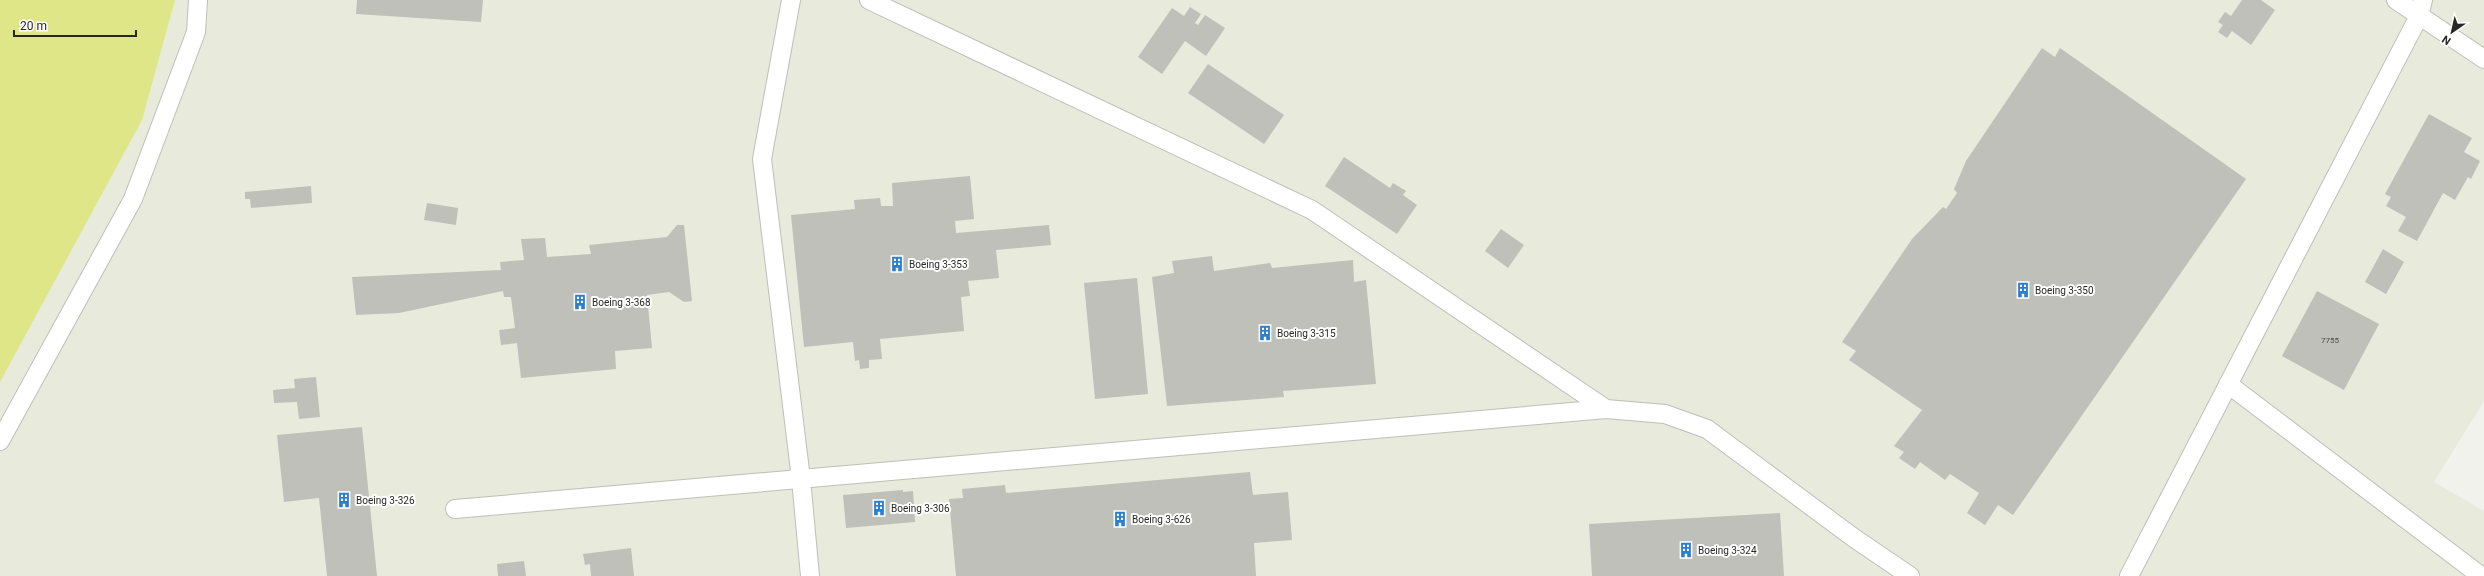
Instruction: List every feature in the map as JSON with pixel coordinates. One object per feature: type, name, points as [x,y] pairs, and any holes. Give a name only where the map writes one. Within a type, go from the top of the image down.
[{"type":"lane","points":[[0,441],[133,199],[196,32],[198,0]]},
{"type":"lane","points":[[791,0],[762,160],[801,479],[810,576]]},
{"type":"lane","points":[[869,0],[1312,210],[1606,409]]},
{"type":"lane","points":[[2396,0],[2421,8],[2484,58]]},
{"type":"lane","points":[[2129,576],[2421,8]]},
{"type":"lane","points":[[2228,384],[2481,576]]},
{"type":"lane","points":[[455,509],[1606,409],[1665,414],[1707,429],[1854,538],[1910,576]]},
{"type":"shaded area","points":[[0,0],[2484,0],[2484,401],[2434,482],[2484,511],[2484,576],[0,576]]},
{"type":"green space","points":[[0,0],[175,0],[142,120],[0,382]]},
{"type":"building","points":[[357,0],[483,0],[481,22],[356,14]]},
{"type":"building","points":[[2242,0],[2261,0],[2275,10],[2251,45],[2232,31],[2227,38],[2218,32],[2223,25],[2218,22],[2225,12],[2231,16]]},
{"type":"building","points":[[1190,7],[1201,14],[1195,23],[1198,25],[1205,15],[1225,28],[1206,56],[1185,41],[1162,74],[1138,57],[1172,8],[1184,16]]},
{"type":"building","name":"Boeing 3-350","points":[[2042,48],[2055,57],[2060,48],[2246,179],[2013,515],[1998,505],[1985,525],[1967,513],[1979,493],[1950,474],[1945,480],[1920,462],[1915,469],[1899,458],[1904,452],[1894,446],[1922,410],[1849,360],[1856,351],[1842,342],[1912,239],[1943,207],[1946,209],[1957,193],[1954,189],[1966,161]]},
{"type":"building","points":[[1208,64],[1284,115],[1264,144],[1188,93]]},
{"type":"building","points":[[2429,114],[2472,138],[2464,152],[2480,161],[2471,179],[2468,177],[2455,200],[2443,193],[2417,241],[2398,231],[2406,217],[2386,206],[2391,197],[2385,194]]},
{"type":"building","points":[[1344,157],[1390,188],[1393,183],[1406,191],[1403,195],[1417,205],[1397,234],[1325,186]]},
{"type":"building","name":"Boeing 3-353","points":[[970,176],[974,219],[955,221],[956,233],[1049,225],[1051,245],[996,250],[999,278],[968,281],[970,296],[961,297],[964,331],[880,339],[882,359],[869,360],[869,368],[860,369],[859,360],[855,361],[853,342],[804,347],[791,215],[855,209],[854,200],[880,198],[881,206],[893,206],[892,183]]},
{"type":"building","points":[[311,186],[312,203],[251,208],[250,199],[245,199],[245,192]]},
{"type":"building","points":[[427,203],[458,208],[456,225],[424,220]]},
{"type":"building","name":"Boeing 3-368","points":[[677,225],[684,225],[692,301],[684,302],[669,292],[647,295],[652,348],[615,351],[616,369],[521,378],[517,343],[501,345],[499,330],[515,328],[511,297],[504,297],[503,291],[399,313],[356,315],[352,277],[501,270],[500,262],[524,260],[521,239],[545,238],[547,257],[591,254],[589,245],[667,237]]},
{"type":"building","points":[[1501,229],[1524,245],[1508,268],[1485,251]]},
{"type":"building","points":[[2383,249],[2404,262],[2386,294],[2365,282]]},
{"type":"building","name":"Boeing 3-315","points":[[1212,256],[1214,271],[1270,263],[1272,268],[1353,260],[1354,282],[1366,280],[1376,384],[1283,391],[1284,397],[1167,406],[1152,277],[1174,273],[1172,261]]},
{"type":"building","points":[[1137,278],[1148,394],[1095,399],[1084,283]]},
{"type":"building","points":[[2317,291],[2379,324],[2344,390],[2282,356]]},
{"type":"building","points":[[316,377],[320,417],[299,419],[297,402],[274,403],[273,390],[295,388],[294,379]]},
{"type":"building","name":"Boeing 3-326","points":[[362,427],[377,576],[327,576],[319,498],[284,502],[277,435]]},
{"type":"building","name":"Boeing 3-626","points":[[1250,472],[1253,495],[1288,492],[1292,540],[1254,543],[1256,576],[956,576],[949,499],[963,498],[962,489],[1005,485],[1006,493]]},
{"type":"building","name":"Boeing 3-306","points":[[903,490],[903,492],[913,491],[915,522],[846,528],[843,495]]},
{"type":"building","name":"Boeing 3-324","points":[[1780,513],[1784,576],[1592,576],[1589,524]]},
{"type":"building","points":[[631,548],[634,576],[591,576],[590,564],[585,565],[583,554]]},
{"type":"building","points":[[524,561],[526,576],[498,576],[497,564]]},
{"type":"place","name":"Boeing 3-353","points":[[897,264]]},
{"type":"place","name":"Boeing 3-350","points":[[2023,290]]},
{"type":"place","name":"Boeing 3-368","points":[[580,302]]},
{"type":"place","name":"Boeing 3-315","points":[[1265,333]]},
{"type":"place","name":"Boeing 3-326","points":[[344,500]]},
{"type":"place","name":"Boeing 3-306","points":[[879,508]]},
{"type":"place","name":"Boeing 3-626","points":[[1120,519]]},
{"type":"place","name":"Boeing 3-324","points":[[1686,550]]}]
